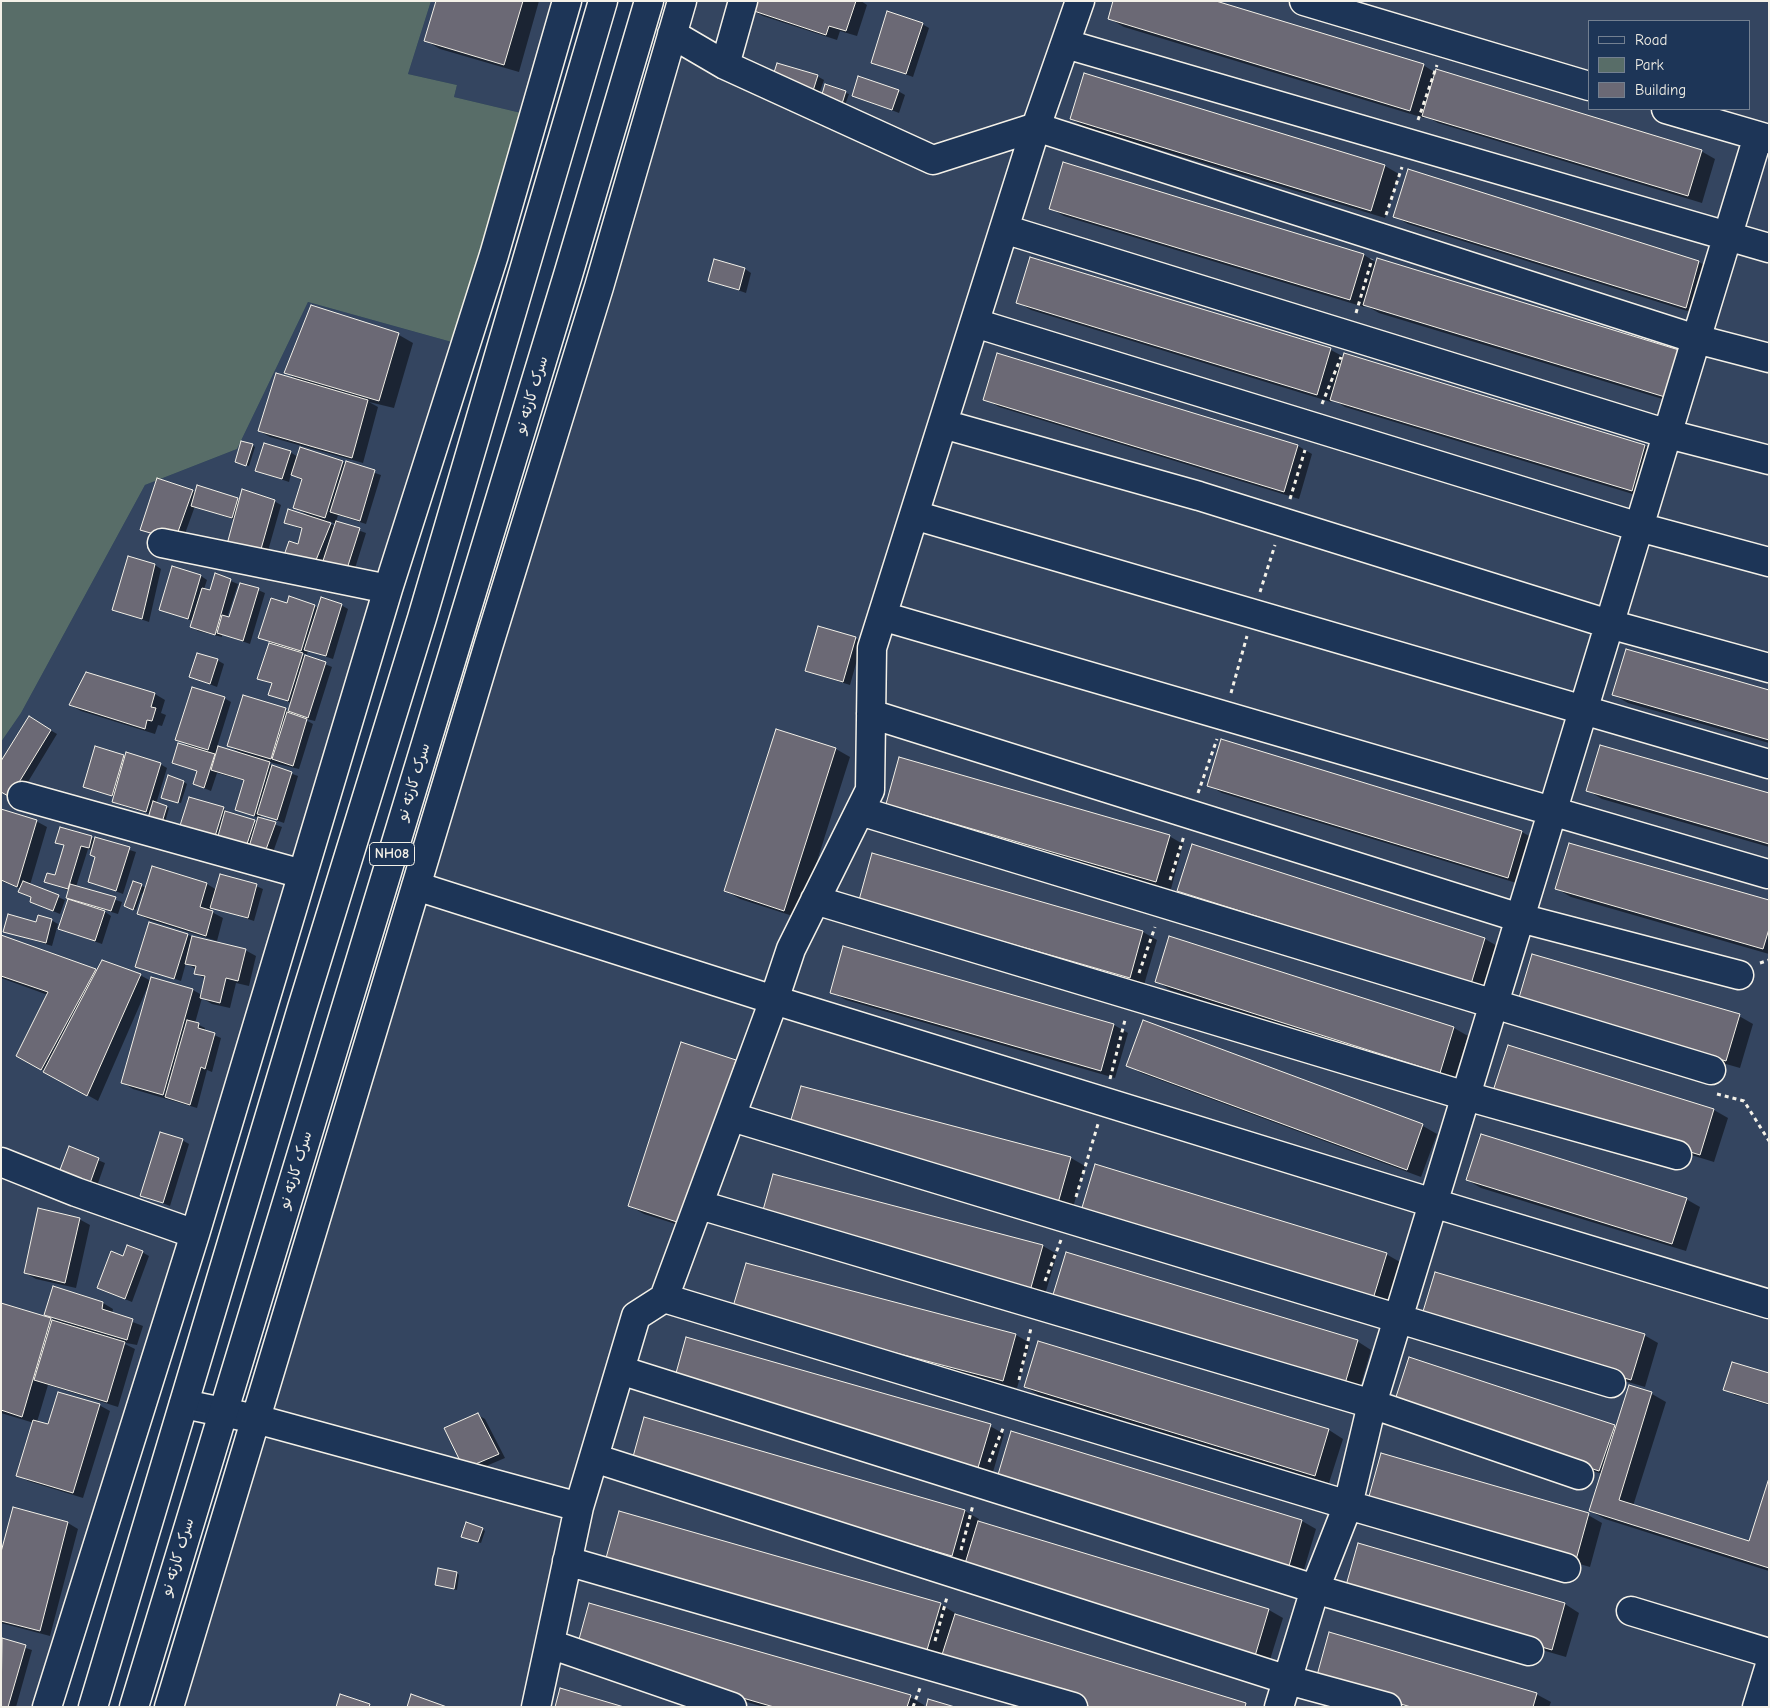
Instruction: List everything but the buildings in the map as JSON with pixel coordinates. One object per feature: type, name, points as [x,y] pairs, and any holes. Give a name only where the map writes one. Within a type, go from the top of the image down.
[{"type":"main road","points":[[47,1707],[195,1234],[388,589],[488,273],[567,1]]},
{"type":"main road","name":"NH08","points":[[93,1707],[302,1008],[422,618],[603,1]]},
{"type":"main road","name":"سرک کارته نو","points":[[134,1707],[192,1510],[568,275],[649,1]]},
{"type":"main road","points":[[169,1707],[416,886],[599,287],[682,1]]},
{"type":"main road","points":[[725,65],[744,1]]},
{"type":"main road","points":[[536,1707],[579,1507],[636,1316],[664,1298],[732,1118],[791,949],[870,790],[872,648],[1036,128],[1080,1]]},
{"type":"main road","points":[[1304,1],[1588,86]]},
{"type":"main road","points":[[672,34],[725,65],[933,160],[1036,128],[1696,339],[1769,358]]},
{"type":"main road","points":[[593,36],[635,45]]},
{"type":"main road","points":[[1066,44],[1769,248]]},
{"type":"main road","points":[[1279,1707],[1315,1589],[1348,1505],[1372,1404],[1609,624],[1728,236],[1764,138],[1669,110]]},
{"type":"main road","points":[[1004,229],[1668,434],[1769,460]]},
{"type":"main road","points":[[975,323],[1639,527],[1769,562]]},
{"type":"main road","points":[[943,424],[1283,521],[1609,624],[1769,668]]},
{"type":"main road","points":[[914,514],[1769,764]]},
{"type":"main road","points":[[162,543],[388,589]]},
{"type":"main road","points":[[882,616],[1768,874]]},
{"type":"main road","points":[[871,714],[1520,918],[1739,975]]},
{"type":"main road","points":[[22,796],[302,874]]},
{"type":"main road","points":[[860,811],[1711,1070]]},
{"type":"main road","points":[[416,886],[774,1000],[1104,1102],[1769,1304]]},
{"type":"main road","points":[[815,900],[1466,1096],[1677,1155]]},
{"type":"main road","points":[[732,1118],[1612,1383]]},
{"type":"main road","points":[[1,1162],[76,1192],[195,1234]]},
{"type":"main road","points":[[700,1204],[1372,1404],[1579,1475]]},
{"type":"main road","points":[[664,1298],[1348,1505],[1566,1568]]},
{"type":"main road","points":[[620,1370],[1315,1589],[1529,1651]]},
{"type":"main road","points":[[184,1404],[256,1419],[579,1507]]},
{"type":"main road","points":[[594,1458],[1288,1680],[1387,1707]]},
{"type":"main road","points":[[155,1502],[192,1510]]},
{"type":"main road","points":[[568,1560],[1074,1707]]},
{"type":"main road","points":[[1631,1611],[1769,1653]]},
{"type":"main road","points":[[550,1644],[732,1707]]},
{"type":"main road","points":[[1757,1707],[1769,1668]]},
{"type":"path","points":[[913,1707],[928,1665],[979,1484],[1013,1403],[1036,1304],[1069,1219],[1104,1102],[1131,996],[1226,715],[1253,612],[1313,426],[1350,336],[1379,237],[1444,43]]},
{"type":"path","points":[[1711,1070],[1704,1091],[1744,1101],[1769,1141]]},
{"type":"shaded area","points":[[431,1],[567,1],[534,116],[454,97],[457,85],[408,74]]},
{"type":"shaded area","points":[[682,1],[1769,1],[1769,1707],[169,1707]]},
{"type":"shaded area","points":[[308,302],[466,346],[47,1707],[1,1707],[1,742],[21,713],[145,485],[237,449]]},
{"type":"green space","points":[[1,1],[431,1],[408,74],[457,85],[454,97],[534,116],[466,346],[308,302],[237,449],[145,485],[21,713],[1,742]]}]
